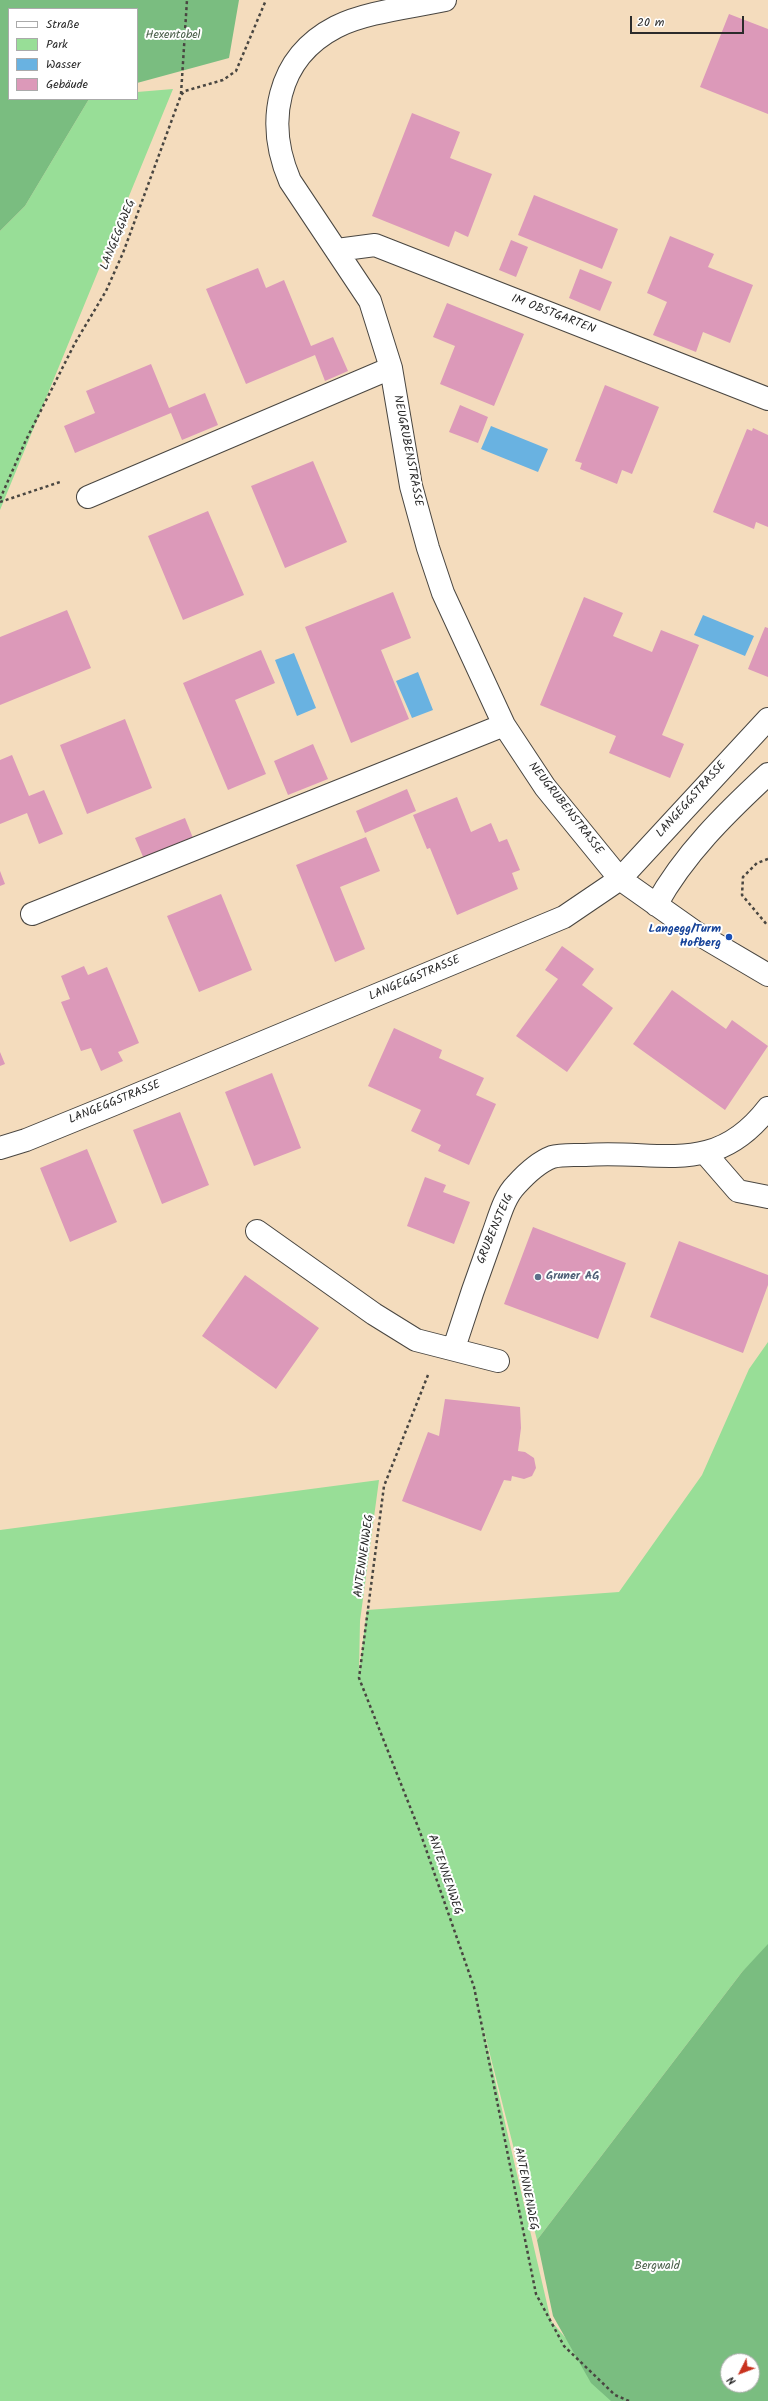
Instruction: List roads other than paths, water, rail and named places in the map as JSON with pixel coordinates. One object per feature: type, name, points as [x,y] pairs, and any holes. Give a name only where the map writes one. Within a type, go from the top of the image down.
[{"type":"street","name":"NEUGRUBENSTRASSE","points":[[445,0],[357,19],[336,27],[319,38],[303,54],[283,86],[278,105],[276,124],[281,161],[290,181],[370,302],[391,368],[411,486],[428,548],[443,593],[504,725],[545,787],[620,879],[700,936],[768,975]]},
{"type":"street","name":"IM OBSTGARTEN","points":[[337,250],[375,245],[768,399]]},
{"type":"street","points":[[88,497],[391,368]]},
{"type":"street","name":"LANGEGGSTRASSE","points":[[0,1148],[26,1140],[112,1105],[564,917],[620,879],[768,719]]},
{"type":"street","points":[[32,914],[504,725]]},
{"type":"street","points":[[656,905],[663,892],[713,826],[768,774]]},
{"type":"street","name":"GRUBENSTEIG","points":[[447,1347],[472,1288],[501,1212],[515,1185],[531,1171],[552,1157],[595,1154],[668,1157],[705,1153],[727,1146],[757,1122],[768,1108]]},
{"type":"street","points":[[705,1153],[738,1191],[768,1197]]},
{"type":"street","points":[[257,1231],[374,1314],[416,1340],[498,1360]]},
{"type":"water","points":[[491,426],[548,449],[538,472],[481,449]]},
{"type":"water","points":[[703,615],[754,636],[745,656],[694,635]]},
{"type":"water","points":[[294,653],[316,708],[297,716],[275,660]]},
{"type":"water","points":[[418,672],[433,710],[412,718],[396,681]]},
{"type":"place","name":"Langegg/Turm Hofberg","points":[[729,937]]},
{"type":"place","name":"Gruner AG","points":[[538,1277]]},
{"type":"park label","name":"Hexentobel","points":[[173,36]]},
{"type":"park label","name":"Bergwald","points":[[657,2267]]}]
